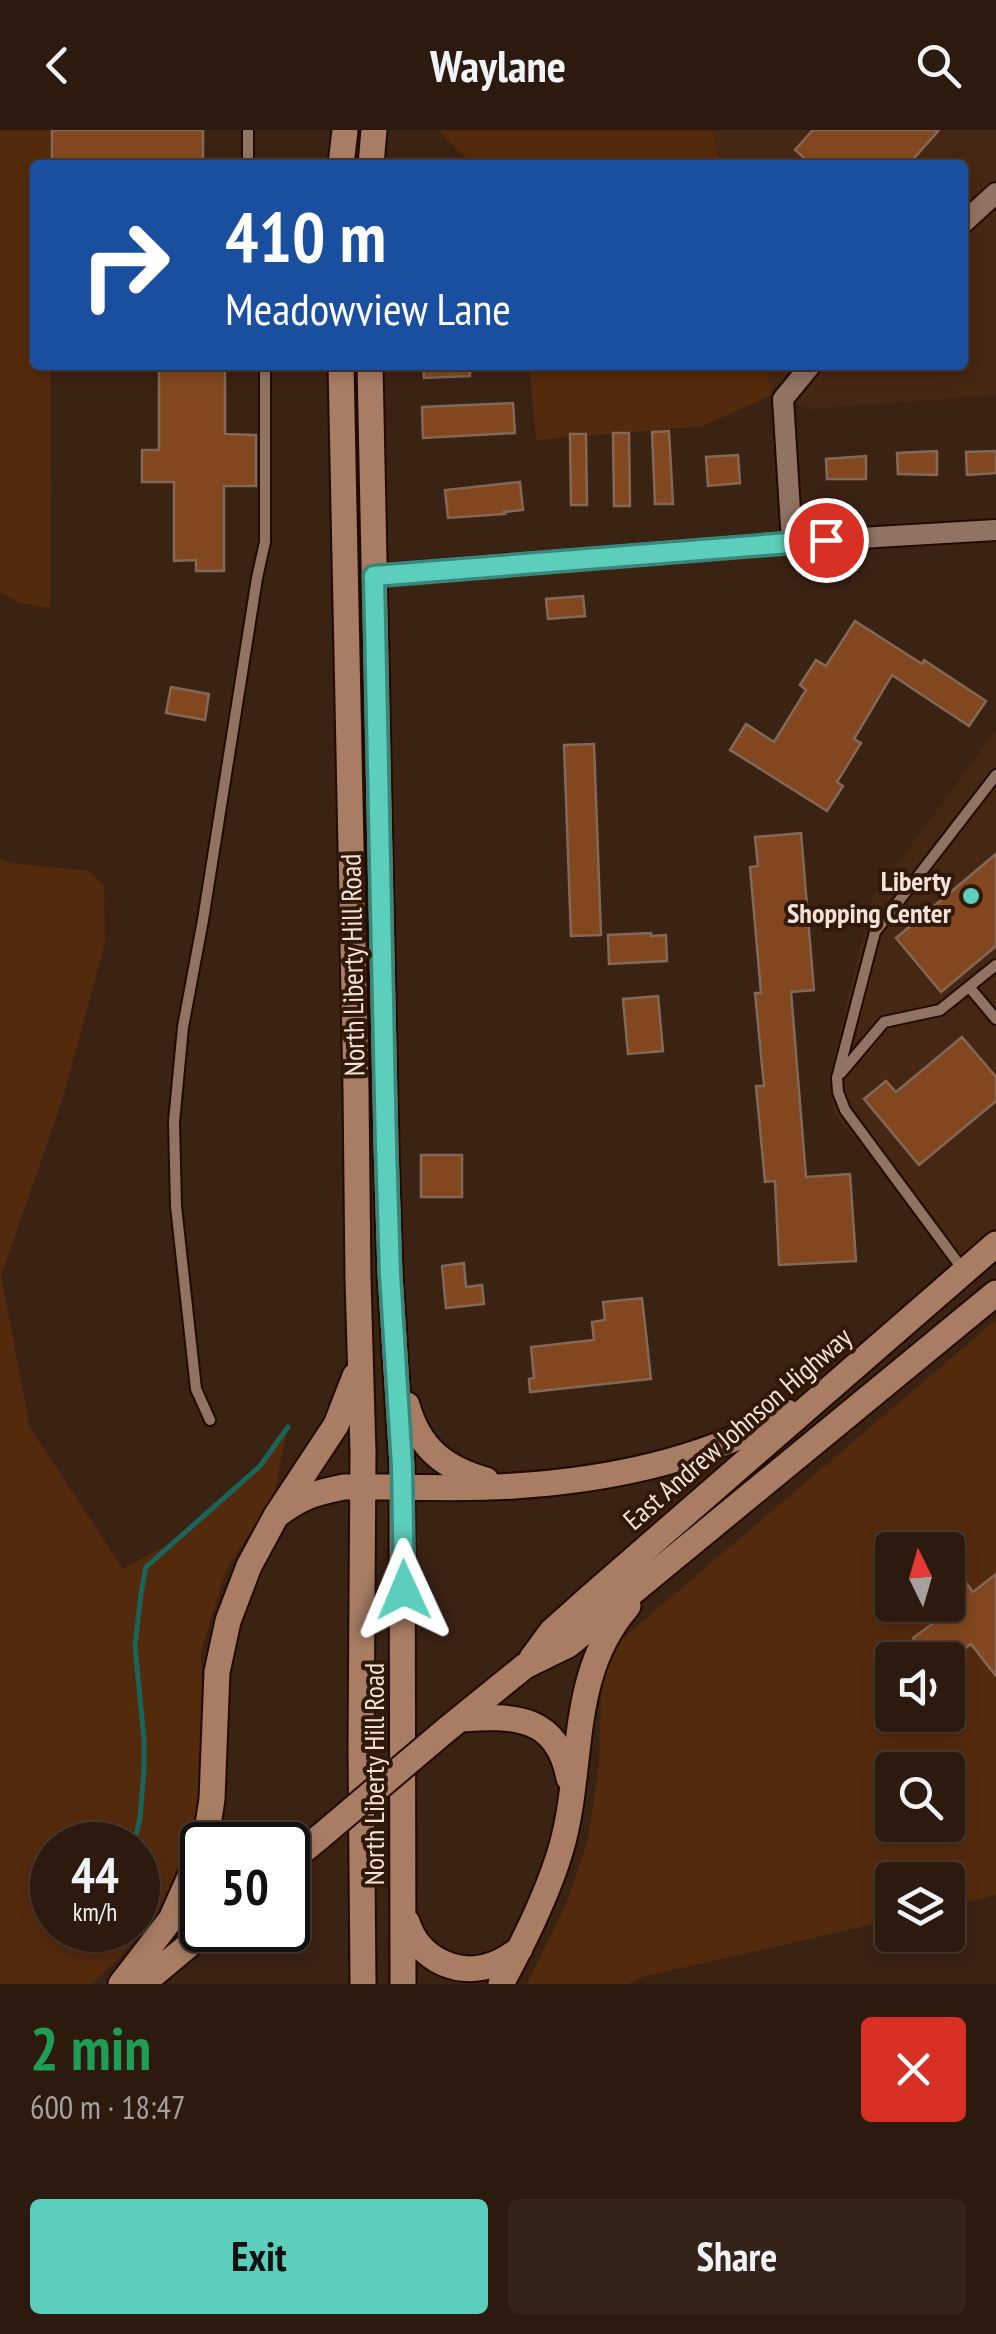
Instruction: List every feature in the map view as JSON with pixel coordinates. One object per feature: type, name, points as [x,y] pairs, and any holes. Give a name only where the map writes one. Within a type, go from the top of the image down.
[{"type":"main road","points":[[342,160],[345,130]]},
{"type":"main road","points":[[371,160],[374,130]]},
{"type":"main road","name":"North Liberty Hill Road","points":[[341,370],[363,1487],[363,1984]]},
{"type":"main road","name":"North Liberty Hill Road","points":[[370,370],[386,1164],[402,1486],[402,1984]]},
{"type":"main road","points":[[345,578],[374,576]]},
{"type":"main road","name":"East Andrew Johnson Highway","points":[[526,1666],[552,1630],[996,1244]]},
{"type":"main road","points":[[964,1272],[992,1296]]},
{"type":"main road","name":"East Andrew Johnson Highway","points":[[310,1845],[526,1666],[568,1644],[992,1296]]},
{"type":"main road","points":[[208,1822],[217,1672],[228,1621],[249,1566],[276,1516],[336,1425],[360,1357]]},
{"type":"main road","points":[[397,1368],[417,1434],[426,1446],[466,1474],[510,1486]]},
{"type":"main road","points":[[276,1516],[296,1500],[321,1491],[510,1486],[596,1478],[654,1465],[722,1444],[776,1419],[834,1384]]},
{"type":"main road","points":[[501,1984],[520,1950],[561,1848],[580,1718],[593,1663],[615,1621],[660,1568]]},
{"type":"main road","points":[[454,1724],[498,1716],[530,1722],[552,1736],[566,1760],[572,1793]]},
{"type":"main road","points":[[121,1984],[171,1919],[180,1900]]},
{"type":"main road","points":[[403,1911],[415,1942],[440,1964],[468,1968],[496,1964],[520,1950]]},
{"type":"main road","points":[[142,1984],[181,1952]]},
{"type":"street","points":[[968,219],[996,193]]},
{"type":"street","points":[[792,542],[783,399],[806,370]]},
{"type":"street","points":[[374,576],[792,542],[996,530]]},
{"type":"lane","points":[[248,130],[248,160]]},
{"type":"lane","points":[[210,1420],[196,1388],[176,1206],[174,1122],[183,1027],[265,542],[266,370]]},
{"type":"lane","points":[[964,1272],[845,1110],[837,1078],[875,932],[996,775]]},
{"type":"lane","points":[[837,1078],[884,1022],[940,1010],[996,965]]},
{"type":"lane","points":[[970,988],[996,1019]]},
{"type":"shaded area","points":[[0,130],[53,130],[52,160],[30,160],[30,370],[51,370],[50,608],[19,603],[0,591]]},
{"type":"shaded area","points":[[438,130],[713,130],[720,160],[467,160]]},
{"type":"shaded area","points":[[713,130],[996,130],[996,395],[810,409],[772,395],[767,370],[968,370],[968,160],[720,160]]},
{"type":"shaded area","points":[[529,370],[767,370],[772,395],[702,426],[536,440]]},
{"type":"shaded area","name":"Liberty Shopping Center","points":[[996,730],[996,1244],[964,1271],[834,1113],[828,1082],[871,900]]},
{"type":"shaded area","points":[[0,859],[90,871],[104,886],[105,943],[62,1101],[1,1276],[30,1428],[123,1569],[183,1536],[260,1466],[288,1427],[273,1497],[227,1568],[201,1651],[204,1750],[199,1809],[197,1822],[180,1822],[180,1874],[164,1908],[160,1912],[160,1822],[30,1822],[30,1952],[125,1952],[91,1984],[0,1984]]},
{"type":"shaded area","points":[[996,1320],[996,1895],[965,1903],[965,1862],[875,1862],[875,1924],[642,1977],[628,1984],[527,1984],[567,1902],[588,1840],[599,1764],[602,1668],[622,1639]]},
{"type":"building","points":[[52,130],[203,130],[203,160],[52,160]]},
{"type":"building","points":[[813,130],[939,130],[912,160],[806,160],[795,150]]},
{"type":"building","points":[[159,370],[225,370],[225,434],[256,435],[256,486],[224,486],[224,571],[196,571],[196,560],[174,561],[174,482],[142,482],[142,450],[159,450]]},
{"type":"building","points":[[423,370],[470,370],[470,376],[424,378]]},
{"type":"building","points":[[513,403],[515,433],[423,438],[422,407]]},
{"type":"building","points":[[669,431],[673,504],[655,504],[652,432]]},
{"type":"building","points":[[613,433],[629,433],[630,506],[614,506]]},
{"type":"building","points":[[570,434],[586,434],[587,505],[571,505]]},
{"type":"building","points":[[937,451],[937,475],[898,474],[897,453]]},
{"type":"building","points":[[996,451],[996,473],[967,475],[966,452]]},
{"type":"building","points":[[738,455],[740,483],[708,486],[706,457]]},
{"type":"building","points":[[866,456],[866,479],[827,479],[826,459]]},
{"type":"building","points":[[520,482],[523,510],[448,518],[445,490]]},
{"type":"building","points":[[583,596],[585,616],[548,619],[546,599]]},
{"type":"building","points":[[855,621],[986,701],[969,726],[892,675],[854,739],[861,743],[837,782],[843,786],[827,811],[730,750],[746,724],[774,742],[806,690],[800,685],[816,660],[826,666]]},
{"type":"building","points":[[171,687],[209,694],[205,720],[166,713]]},
{"type":"building","points":[[594,744],[601,935],[571,936],[564,745]]},
{"type":"building","points":[[801,833],[814,990],[791,992],[806,1177],[850,1174],[856,1261],[779,1265],[775,1181],[765,1182],[756,1086],[764,1086],[755,993],[761,993],[750,867],[758,866],[755,837]]},
{"type":"building","name":"Liberty Shopping Center","points":[[996,854],[996,946],[941,992],[896,938]]},
{"type":"building","points":[[608,935],[666,935],[667,961],[609,964]]},
{"type":"building","points":[[658,996],[663,1051],[628,1054],[623,999]]},
{"type":"building","points":[[962,1037],[996,1077],[996,1101],[919,1165],[864,1099],[886,1081],[896,1092]]},
{"type":"building","points":[[421,1155],[462,1155],[462,1197],[421,1197]]},
{"type":"building","points":[[464,1263],[466,1287],[482,1285],[484,1304],[446,1308],[442,1266]]},
{"type":"building","points":[[642,1298],[651,1379],[530,1392],[529,1379],[534,1378],[531,1347],[594,1340],[592,1322],[605,1320],[603,1302]]},
{"type":"building","points":[[996,1574],[996,1676],[971,1644],[965,1649],[965,1642],[916,1642],[913,1638],[935,1622],[965,1622],[965,1581],[973,1592]]},
{"type":"waterway","points":[[139,1822],[144,1739],[135,1646],[146,1567],[260,1466],[288,1427]]},
{"type":"place","name":"Liberty Shopping Center","points":[[971,896]]},
{"type":"route","points":[[404,1590],[402,1466],[386,1146],[374,576],[826,540]]}]
